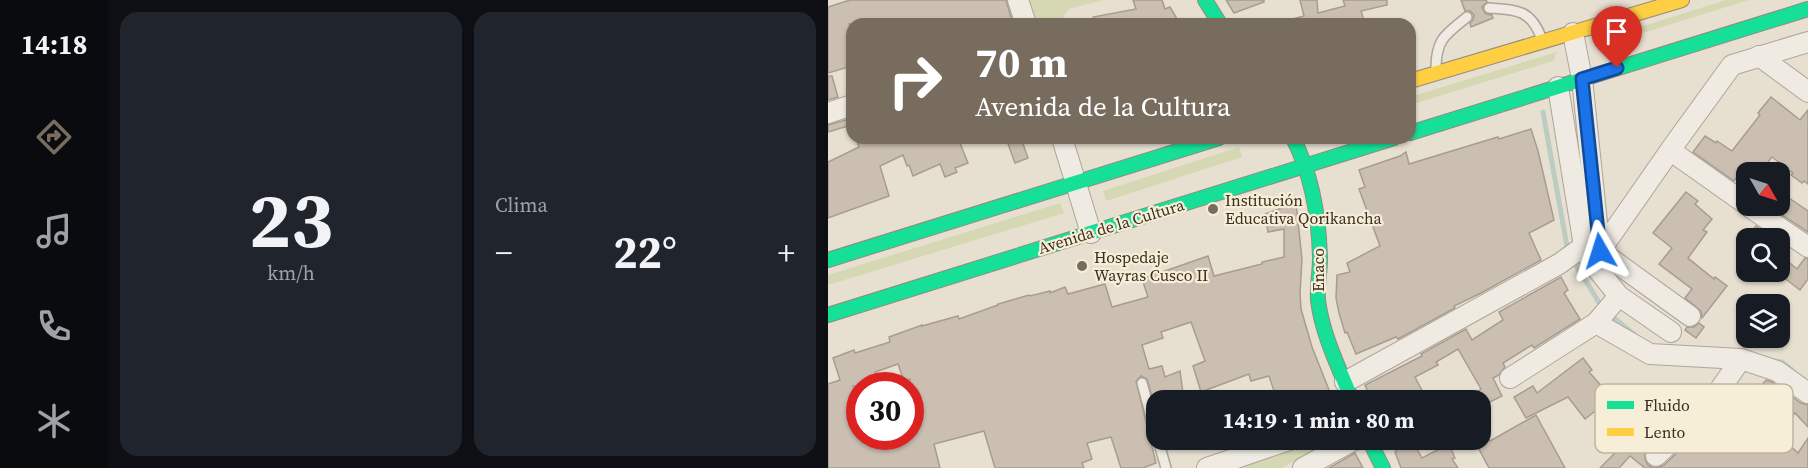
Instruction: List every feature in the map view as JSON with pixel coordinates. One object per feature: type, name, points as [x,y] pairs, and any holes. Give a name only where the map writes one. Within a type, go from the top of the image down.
[{"type":"main road","points":[[1205,0],[1216,18]]},
{"type":"main road","points":[[1416,79],[1682,0]]},
{"type":"main road","points":[[1416,131],[1808,9]]},
{"type":"main road","points":[[828,260],[1200,144]]},
{"type":"main road","name":"Enaco","points":[[1296,144],[1305,166],[1316,213],[1320,260],[1318,302],[1327,336],[1349,390]]},
{"type":"main road","name":"Avenida de la Cultura","points":[[828,315],[1375,144]]},
{"type":"main road","points":[[1374,450],[1383,468]]},
{"type":"street","points":[[1018,0],[1024,18]]},
{"type":"street","points":[[1572,33],[1582,79],[1588,249]]},
{"type":"street","points":[[1351,390],[1559,264],[1588,249],[1671,151],[1732,65],[1808,42]]},
{"type":"street","points":[[1760,57],[1808,92]]},
{"type":"street","points":[[1558,87],[1590,260],[1617,298],[1671,332]]},
{"type":"street","points":[[828,113],[846,107]]},
{"type":"street","points":[[1064,144],[1091,233]]},
{"type":"street","points":[[1671,151],[1736,197]]},
{"type":"street","points":[[1763,216],[1808,247]]},
{"type":"street","points":[[1588,249],[1690,316]]},
{"type":"street","points":[[1510,378],[1597,322],[1617,298]]},
{"type":"street","points":[[1597,322],[1650,354],[1741,359],[1777,371],[1808,393]]},
{"type":"street","points":[[1724,384],[1741,359]]},
{"type":"street","points":[[1207,468],[1260,450]]},
{"type":"street","points":[[1303,468],[1336,450]]},
{"type":"street","points":[[1656,456],[1659,453]]},
{"type":"lane","points":[[1489,9],[1518,10],[1529,16],[1537,27],[1543,42]]},
{"type":"lane","points":[[1436,73],[1436,50],[1448,32],[1467,17]]},
{"type":"lane","points":[[1142,383],[1146,398]]},
{"type":"lane","points":[[1161,450],[1166,468]]},
{"type":"green space","points":[[1030,0],[1103,0],[1069,9],[1065,18],[1034,18]]},
{"type":"green space","points":[[1726,0],[1749,0],[1604,45],[1602,39]]},
{"type":"green space","points":[[1557,52],[1553,61],[1416,103],[1416,95]]},
{"type":"green space","points":[[1239,147],[1242,157],[1106,201],[1103,191]]},
{"type":"green space","points":[[1060,203],[1064,213],[828,285],[828,275]]},
{"type":"green space","points":[[1290,450],[1314,450],[1282,468],[1234,468]]},
{"type":"building","points":[[850,0],[1006,0],[1011,18],[846,18],[846,68],[828,73],[828,7]]},
{"type":"building","points":[[1133,0],[1162,0],[1165,9],[1170,7],[1176,18],[1093,18],[1093,17],[1136,9]]},
{"type":"building","points":[[1226,0],[1264,0],[1264,2],[1234,13]]},
{"type":"building","points":[[1300,0],[1317,0],[1318,13],[1345,6],[1343,0],[1387,0],[1387,5],[1361,11],[1363,18],[1296,18],[1304,16]]},
{"type":"building","points":[[1461,0],[1486,0],[1487,2],[1482,7],[1483,10],[1493,18],[1471,27],[1470,23],[1474,15],[1470,11],[1465,11]]},
{"type":"building","points":[[828,76],[832,76],[838,97],[828,100]]},
{"type":"building","points":[[1771,97],[1800,120],[1808,110],[1808,184],[1804,181],[1802,183],[1791,175],[1793,173],[1790,171],[1790,162],[1779,162],[1772,157],[1768,162],[1736,162],[1734,181],[1693,152],[1705,136],[1732,151],[1760,115],[1758,113]]},
{"type":"building","points":[[846,120],[846,127],[828,132],[828,125]]},
{"type":"building","points":[[1531,129],[1554,220],[1529,233],[1541,260],[1454,306],[1455,308],[1398,339],[1396,337],[1356,354],[1347,332],[1345,333],[1339,313],[1336,298],[1337,275],[1350,272],[1347,263],[1380,246],[1359,189],[1365,187],[1359,170],[1406,152],[1409,164]]},
{"type":"building","points":[[858,144],[960,144],[968,163],[955,168],[957,172],[945,177],[940,164],[913,176],[903,155],[880,166],[889,196],[828,218],[828,162],[859,147]]},
{"type":"building","points":[[1008,144],[1023,144],[1028,158],[1015,163]]},
{"type":"building","points":[[1686,192],[1698,201],[1695,204],[1712,219],[1703,230],[1707,232],[1688,258],[1714,279],[1715,277],[1727,286],[1702,318],[1701,311],[1685,298],[1692,289],[1659,264],[1672,248],[1653,233]]},
{"type":"building","points":[[1790,199],[1808,211],[1808,232],[1784,216],[1790,216]]},
{"type":"building","points":[[1296,203],[1302,259],[1301,309],[1312,347],[1329,390],[1274,390],[1269,376],[1251,381],[1249,374],[1206,390],[1200,390],[1193,366],[1205,361],[1191,322],[1161,332],[1163,338],[1142,345],[1149,369],[1162,366],[1165,377],[1180,371],[1183,390],[1150,390],[1147,379],[1141,376],[1136,381],[1146,422],[1146,450],[1153,450],[1156,463],[1143,468],[1121,468],[1111,437],[1087,443],[1092,459],[1082,463],[1084,468],[995,468],[984,431],[934,444],[940,468],[828,468],[828,384],[840,380],[833,358],[854,350],[855,353],[890,342],[889,337],[922,325],[958,316],[959,319],[1029,295],[1050,291],[1050,293],[1065,287],[1068,294],[1105,284],[1112,307],[1148,297],[1142,279],[1208,256],[1214,276],[1284,257],[1284,229],[1268,232],[1265,214]]},
{"type":"building","points":[[1805,258],[1808,259],[1808,279],[1800,290],[1790,282],[1790,263],[1797,269]]},
{"type":"building","points":[[1561,277],[1568,290],[1564,293],[1580,319],[1534,348],[1532,345],[1503,363],[1505,367],[1499,375],[1493,378],[1502,396],[1491,402],[1491,390],[1480,390],[1458,349],[1436,362],[1438,365],[1415,377],[1422,390],[1367,390],[1365,385],[1422,356],[1421,354],[1466,329],[1472,340],[1503,320],[1499,312]]},
{"type":"building","points":[[1699,323],[1704,327],[1696,338],[1685,330],[1687,327],[1694,327]]},
{"type":"building","points":[[1583,358],[1592,370],[1589,372],[1600,384],[1595,384],[1595,411],[1585,419],[1568,397],[1526,418],[1514,397],[1533,386],[1537,393]]},
{"type":"building","points":[[1766,380],[1775,384],[1763,384]]},
{"type":"building","points":[[1793,397],[1808,405],[1808,427],[1795,413],[1793,416]]},
{"type":"building","points":[[1536,415],[1565,468],[1489,468],[1479,450],[1491,450],[1491,440]]},
{"type":"building","points":[[1808,438],[1808,468],[1653,468],[1664,465],[1677,453],[1793,453],[1793,448],[1798,453]]},
{"type":"building","points":[[1397,450],[1418,450],[1422,458],[1437,450],[1452,450],[1455,458],[1452,459],[1458,468],[1401,468],[1395,452]]},
{"type":"building","points":[[1355,453],[1363,468],[1329,468]]},
{"type":"building","points":[[1615,453],[1645,453],[1648,465],[1653,468],[1645,468],[1630,456],[1619,468],[1600,468]]},
{"type":"waterway","points":[[1543,112],[1568,252],[1603,309],[1636,336]]},
{"type":"waterway","points":[[1775,361],[1782,362],[1792,370]]},
{"type":"traffic: fast","points":[[1205,0],[1216,18]]},
{"type":"traffic: fast","points":[[1416,131],[1808,9]]},
{"type":"traffic: fast","points":[[828,260],[1200,144]]},
{"type":"traffic: fast","points":[[1296,144],[1310,181],[1316,212],[1320,258],[1318,295],[1320,313],[1348,390]]},
{"type":"traffic: fast","points":[[828,315],[1375,144]]},
{"type":"traffic: fast","points":[[1374,450],[1383,468]]},
{"type":"traffic: slow","points":[[1416,79],[1682,0]]},
{"type":"place","name":"Institución Educativa Qorikancha","points":[[1213,209]]},
{"type":"place","name":"Hospedaje Wayras Cusco II","points":[[1082,266]]},
{"type":"route","points":[[1600,251],[1582,79],[1617,68]]}]
